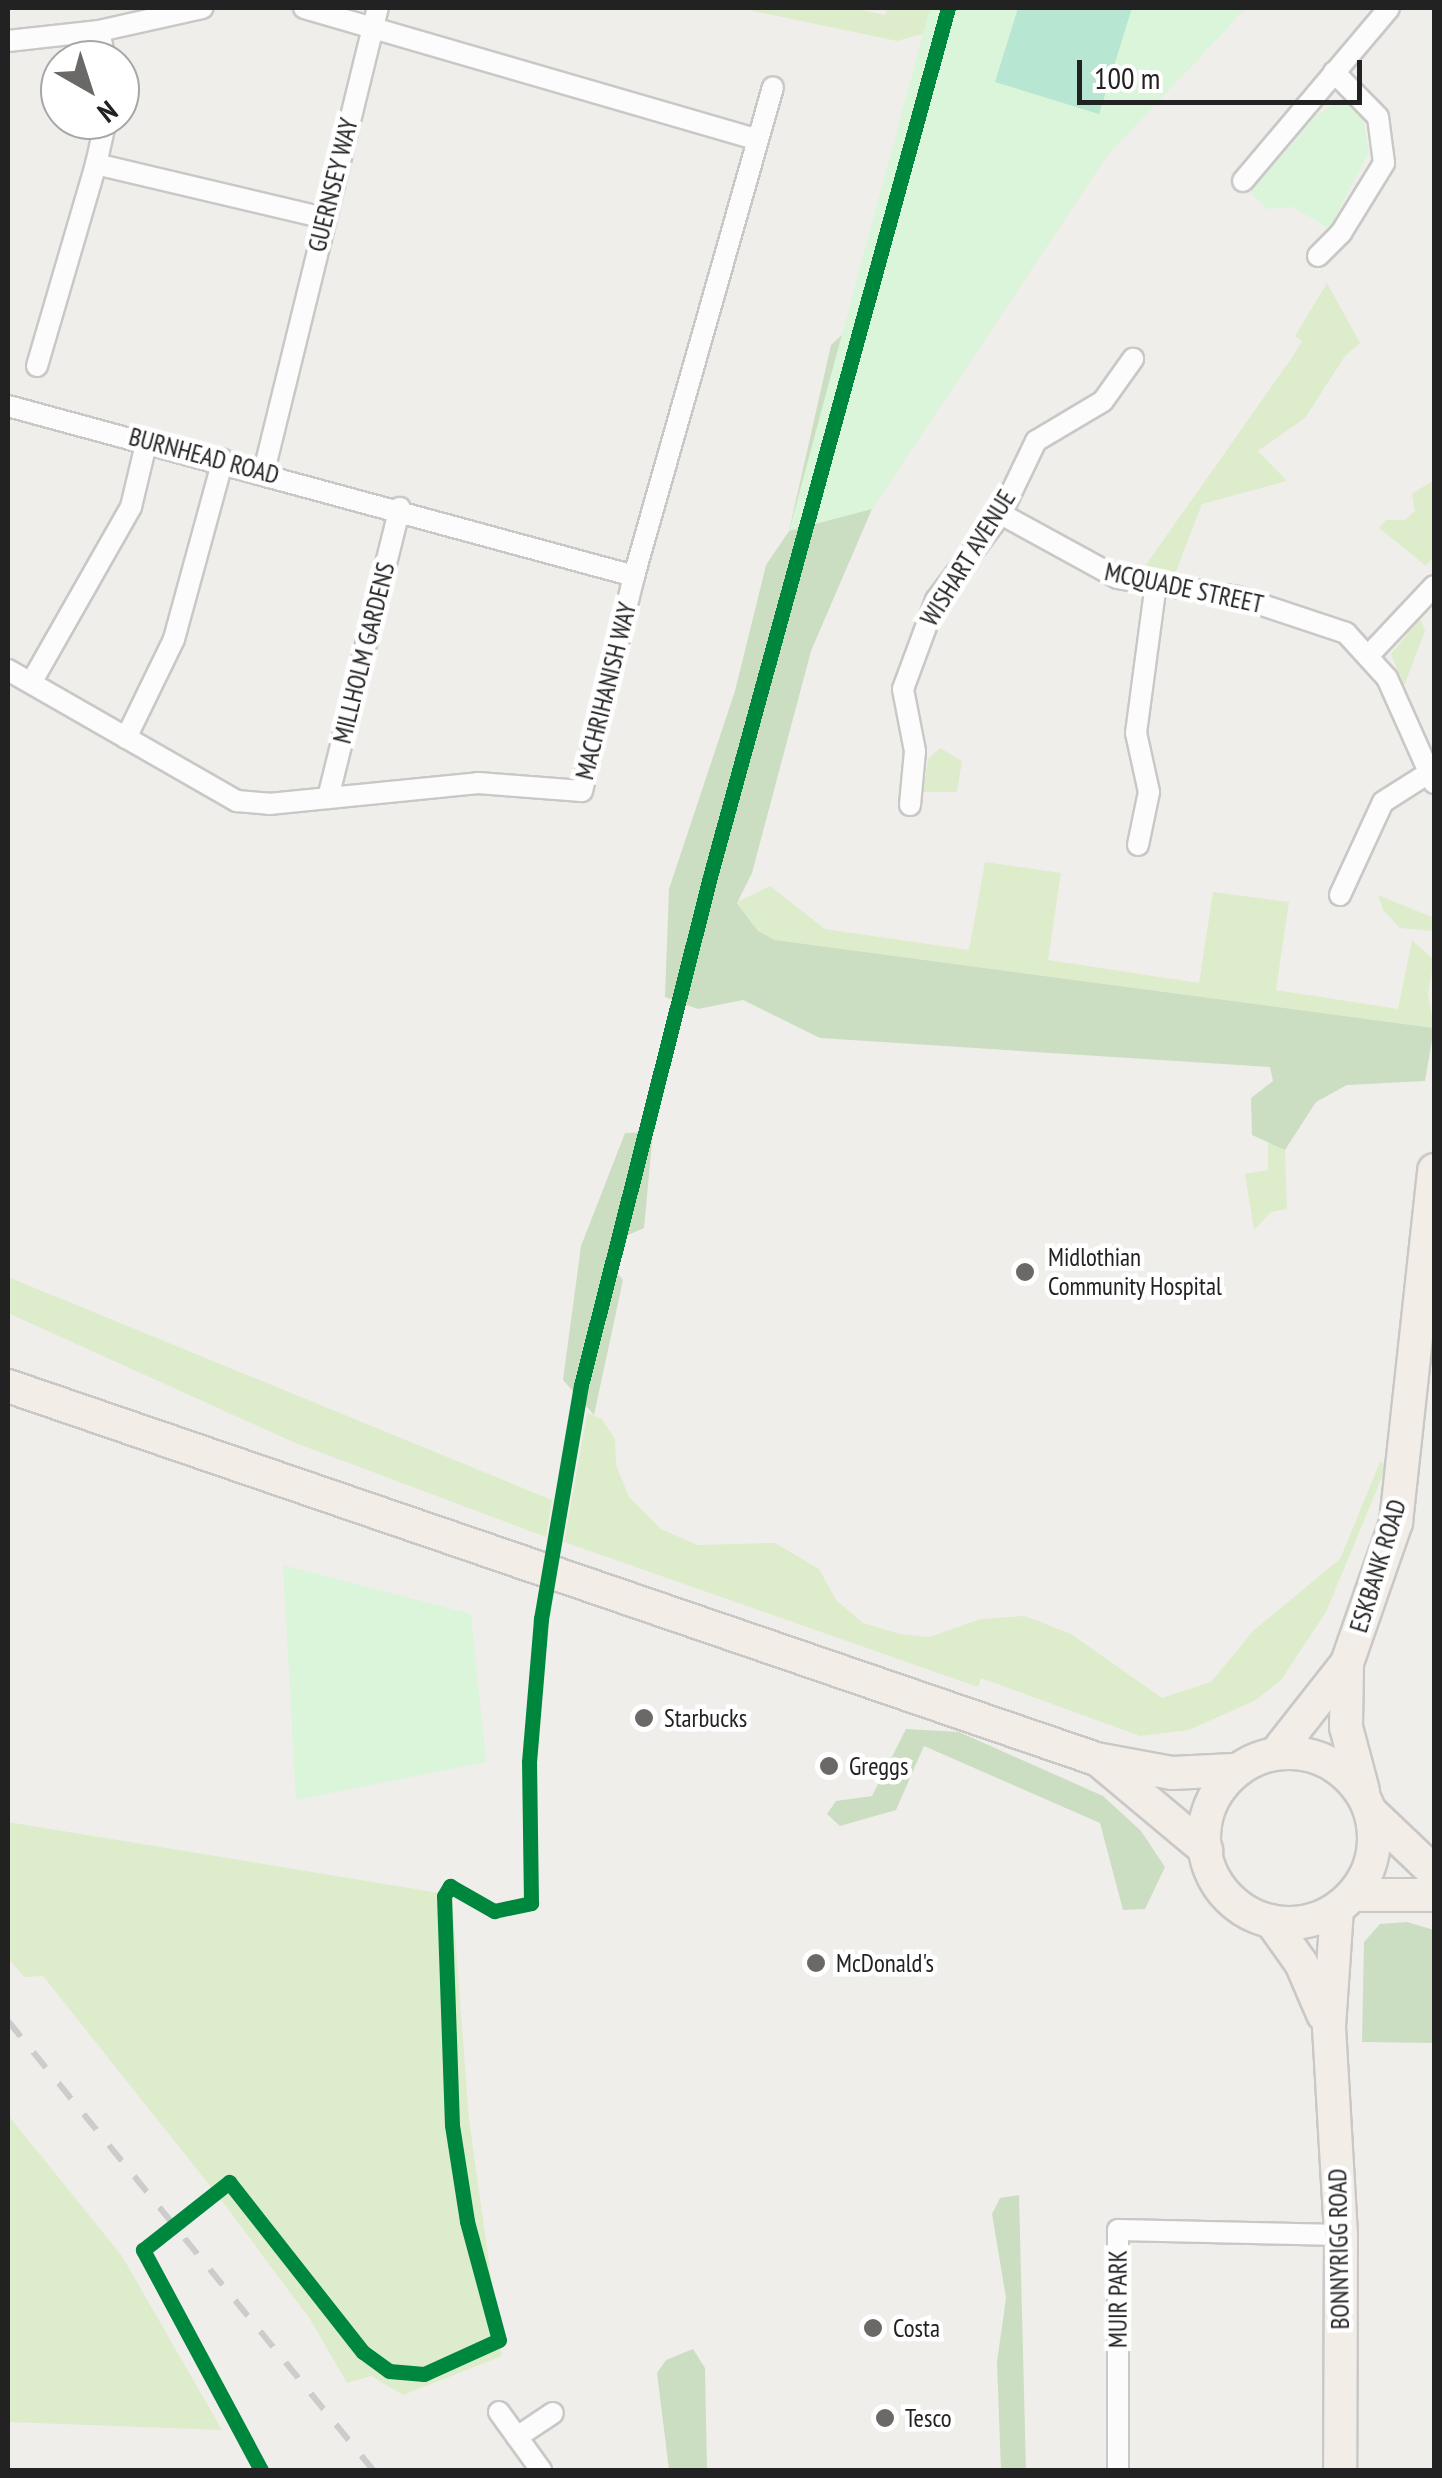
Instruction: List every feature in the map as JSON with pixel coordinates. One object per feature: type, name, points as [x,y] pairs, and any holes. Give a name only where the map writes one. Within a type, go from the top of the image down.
[{"type":"main road","name":"ESKBANK ROAD","points":[[1368,1802],[1346,1727],[1347,1663],[1405,1478],[1429,1284],[1434,1170]]},
{"type":"main road","points":[[8,1386],[1096,1759],[1172,1773],[1234,1770],[1277,1752],[1326,1761],[1434,1872]]},
{"type":"main road","name":"ESKBANK ROAD","points":[[1277,1752],[1347,1663]]},
{"type":"main road","points":[[1096,1759],[1206,1850],[1226,1895],[1271,1921],[1304,1923],[1344,1902],[1434,1894]]},
{"type":"main road","points":[[1206,1850],[1208,1818],[1234,1770]]},
{"type":"main road","points":[[1344,1902],[1370,1862],[1368,1802]]},
{"type":"main road","name":"BONNYRIGG ROAD","points":[[1340,2470],[1341,2234],[1329,2028],[1344,1902]]},
{"type":"main road","name":"BONNYRIGG ROAD","points":[[1271,1921],[1301,1964],[1329,2028]]},
{"type":"street","points":[[8,41],[99,31],[202,8]]},
{"type":"street","points":[[304,8],[375,17],[758,140]]},
{"type":"street","points":[[1243,181],[1389,8]]},
{"type":"street","name":"GUERNSEY WAY","points":[[264,471],[375,17]]},
{"type":"street","points":[[99,31],[101,40]]},
{"type":"street","points":[[1318,256],[1340,232],[1384,163],[1378,118],[1334,72]]},
{"type":"street","name":"MACHRIHANISH WAY","points":[[8,670],[237,801],[328,798],[478,783],[582,791],[634,576],[773,87]]},
{"type":"street","points":[[37,366],[101,140]]},
{"type":"street","points":[[96,164],[324,218]]},
{"type":"street","name":"WISHART AVENUE","points":[[910,805],[916,751],[903,707],[907,669],[936,600],[1001,514],[1036,440],[1102,401],[1132,360]]},
{"type":"street","name":"BURNHEAD ROAD","points":[[8,406],[264,471],[634,576]]},
{"type":"street","points":[[31,683],[131,507],[146,440]]},
{"type":"street","points":[[126,738],[174,639],[222,460]]},
{"type":"street","name":"MILLHOLM GARDENS","points":[[328,798],[400,508]]},
{"type":"street","name":"MCQUADE STREET","points":[[1001,514],[1094,568],[1307,616],[1346,633],[1370,654],[1400,701],[1431,778]]},
{"type":"street","points":[[1138,846],[1149,792],[1136,734],[1156,583]]},
{"type":"street","points":[[1370,654],[1434,586]]},
{"type":"street","points":[[1340,896],[1382,802],[1431,778]]},
{"type":"street","name":"MUIR PARK","points":[[1118,2470],[1118,2230],[1341,2234]]},
{"type":"street","points":[[499,2412],[541,2470]]},
{"type":"street","points":[[517,2437],[553,2412]]},
{"type":"green space","points":[[739,8],[851,8],[885,15],[888,8],[936,8],[929,32],[897,41]]},
{"type":"green space","points":[[930,8],[1246,8],[1107,156],[872,509],[789,531]]},
{"type":"green space","points":[[1018,8],[1132,8],[1099,114],[995,82]]},
{"type":"green space","points":[[1343,98],[1361,106],[1369,152],[1336,216],[1341,222],[1328,228],[1293,207],[1267,209],[1250,192],[1317,115]]},
{"type":"green space","points":[[1026,270],[872,509],[811,651],[752,873],[737,903],[758,931],[775,940],[1434,1028],[1425,1081],[1347,1085],[1316,1102],[1285,1150],[1252,1135],[1251,1098],[1273,1081],[1270,1067],[820,1038],[743,1000],[698,1009],[665,997],[669,889],[735,691],[766,565],[789,531],[831,345],[892,288]]},
{"type":"green space","points":[[1327,283],[1360,343],[1345,356],[1305,418],[1258,451],[1287,481],[1202,504],[1175,574],[1143,569],[1293,356],[1302,341],[1295,336]]},
{"type":"green space","points":[[1434,480],[1434,556],[1426,566],[1379,528],[1386,520],[1405,520],[1415,511],[1412,494]]},
{"type":"green space","points":[[1420,619],[1425,631],[1404,686],[1391,654]]},
{"type":"green space","points":[[940,748],[962,761],[957,792],[923,792],[928,759]]},
{"type":"green space","points":[[985,862],[1061,873],[1048,960],[1199,983],[1213,892],[1289,902],[1276,990],[1398,1009],[1412,940],[1434,960],[1428,994],[1434,1028],[775,940],[758,931],[737,902],[770,886],[825,929],[969,950]]},
{"type":"green space","points":[[1378,895],[1434,918],[1434,931],[1400,928],[1383,910]]},
{"type":"green space","points":[[653,1132],[644,1228],[617,1240],[613,1267],[623,1280],[594,1415],[563,1380],[581,1246],[625,1133]]},
{"type":"green space","points":[[1268,1141],[1285,1150],[1287,1209],[1271,1212],[1254,1230],[1245,1174],[1268,1170]]},
{"type":"green space","points":[[8,1277],[552,1500],[546,1537],[293,1442],[8,1313]]},
{"type":"green space","points":[[587,1413],[602,1419],[615,1439],[616,1465],[629,1497],[661,1529],[697,1545],[775,1543],[819,1569],[836,1600],[863,1623],[900,1634],[929,1637],[981,1619],[1025,1616],[1071,1634],[1162,1698],[1211,1682],[1253,1631],[1340,1559],[1380,1462],[1387,1465],[1326,1612],[1281,1680],[1256,1700],[1189,1730],[1140,1736],[981,1678],[978,1687],[564,1542]]},
{"type":"green space","points":[[283,1565],[471,1614],[486,1762],[296,1800]]},
{"type":"green space","points":[[906,1729],[959,1732],[1103,1796],[1141,1831],[1165,1867],[1145,1909],[1123,1910],[1100,1823],[924,1746],[896,1810],[840,1826],[827,1814],[836,1801],[872,1796]]},
{"type":"green space","points":[[8,1822],[452,1895],[469,2119],[502,2356],[403,2395],[371,2376],[347,2383],[310,2319],[219,2197],[43,1976],[24,1977],[8,1958]]},
{"type":"green space","points":[[1407,1922],[1434,1930],[1434,2043],[1362,2042],[1364,1942],[1380,1924]]},
{"type":"green space","points":[[8,2115],[122,2256],[222,2430],[8,2422]]},
{"type":"green space","points":[[1019,2195],[1026,2470],[1001,2470],[997,2362],[1006,2298],[992,2214],[1000,2198]]},
{"type":"green space","points":[[693,2349],[705,2368],[707,2470],[669,2470],[657,2373],[666,2360]]},
{"type":"railway","points":[[8,2021],[373,2470]]},
{"type":"cycle path","points":[[261,2470],[143,2250],[229,2182],[363,2352],[389,2371],[424,2374],[499,2340],[467,2221],[452,2125],[444,1896],[450,1886],[494,1911],[531,1903],[529,1762],[541,1619],[581,1385],[711,873],[948,8]]},
{"type":"place","name":"Midlothian Community Hospital","points":[[1025,1272]]},
{"type":"place","name":"Starbucks","points":[[644,1718]]},
{"type":"place","name":"Greggs","points":[[829,1766]]},
{"type":"place","name":"McDonald's","points":[[816,1963]]},
{"type":"place","name":"Costa","points":[[873,2328]]},
{"type":"place","name":"Tesco","points":[[885,2418]]}]
